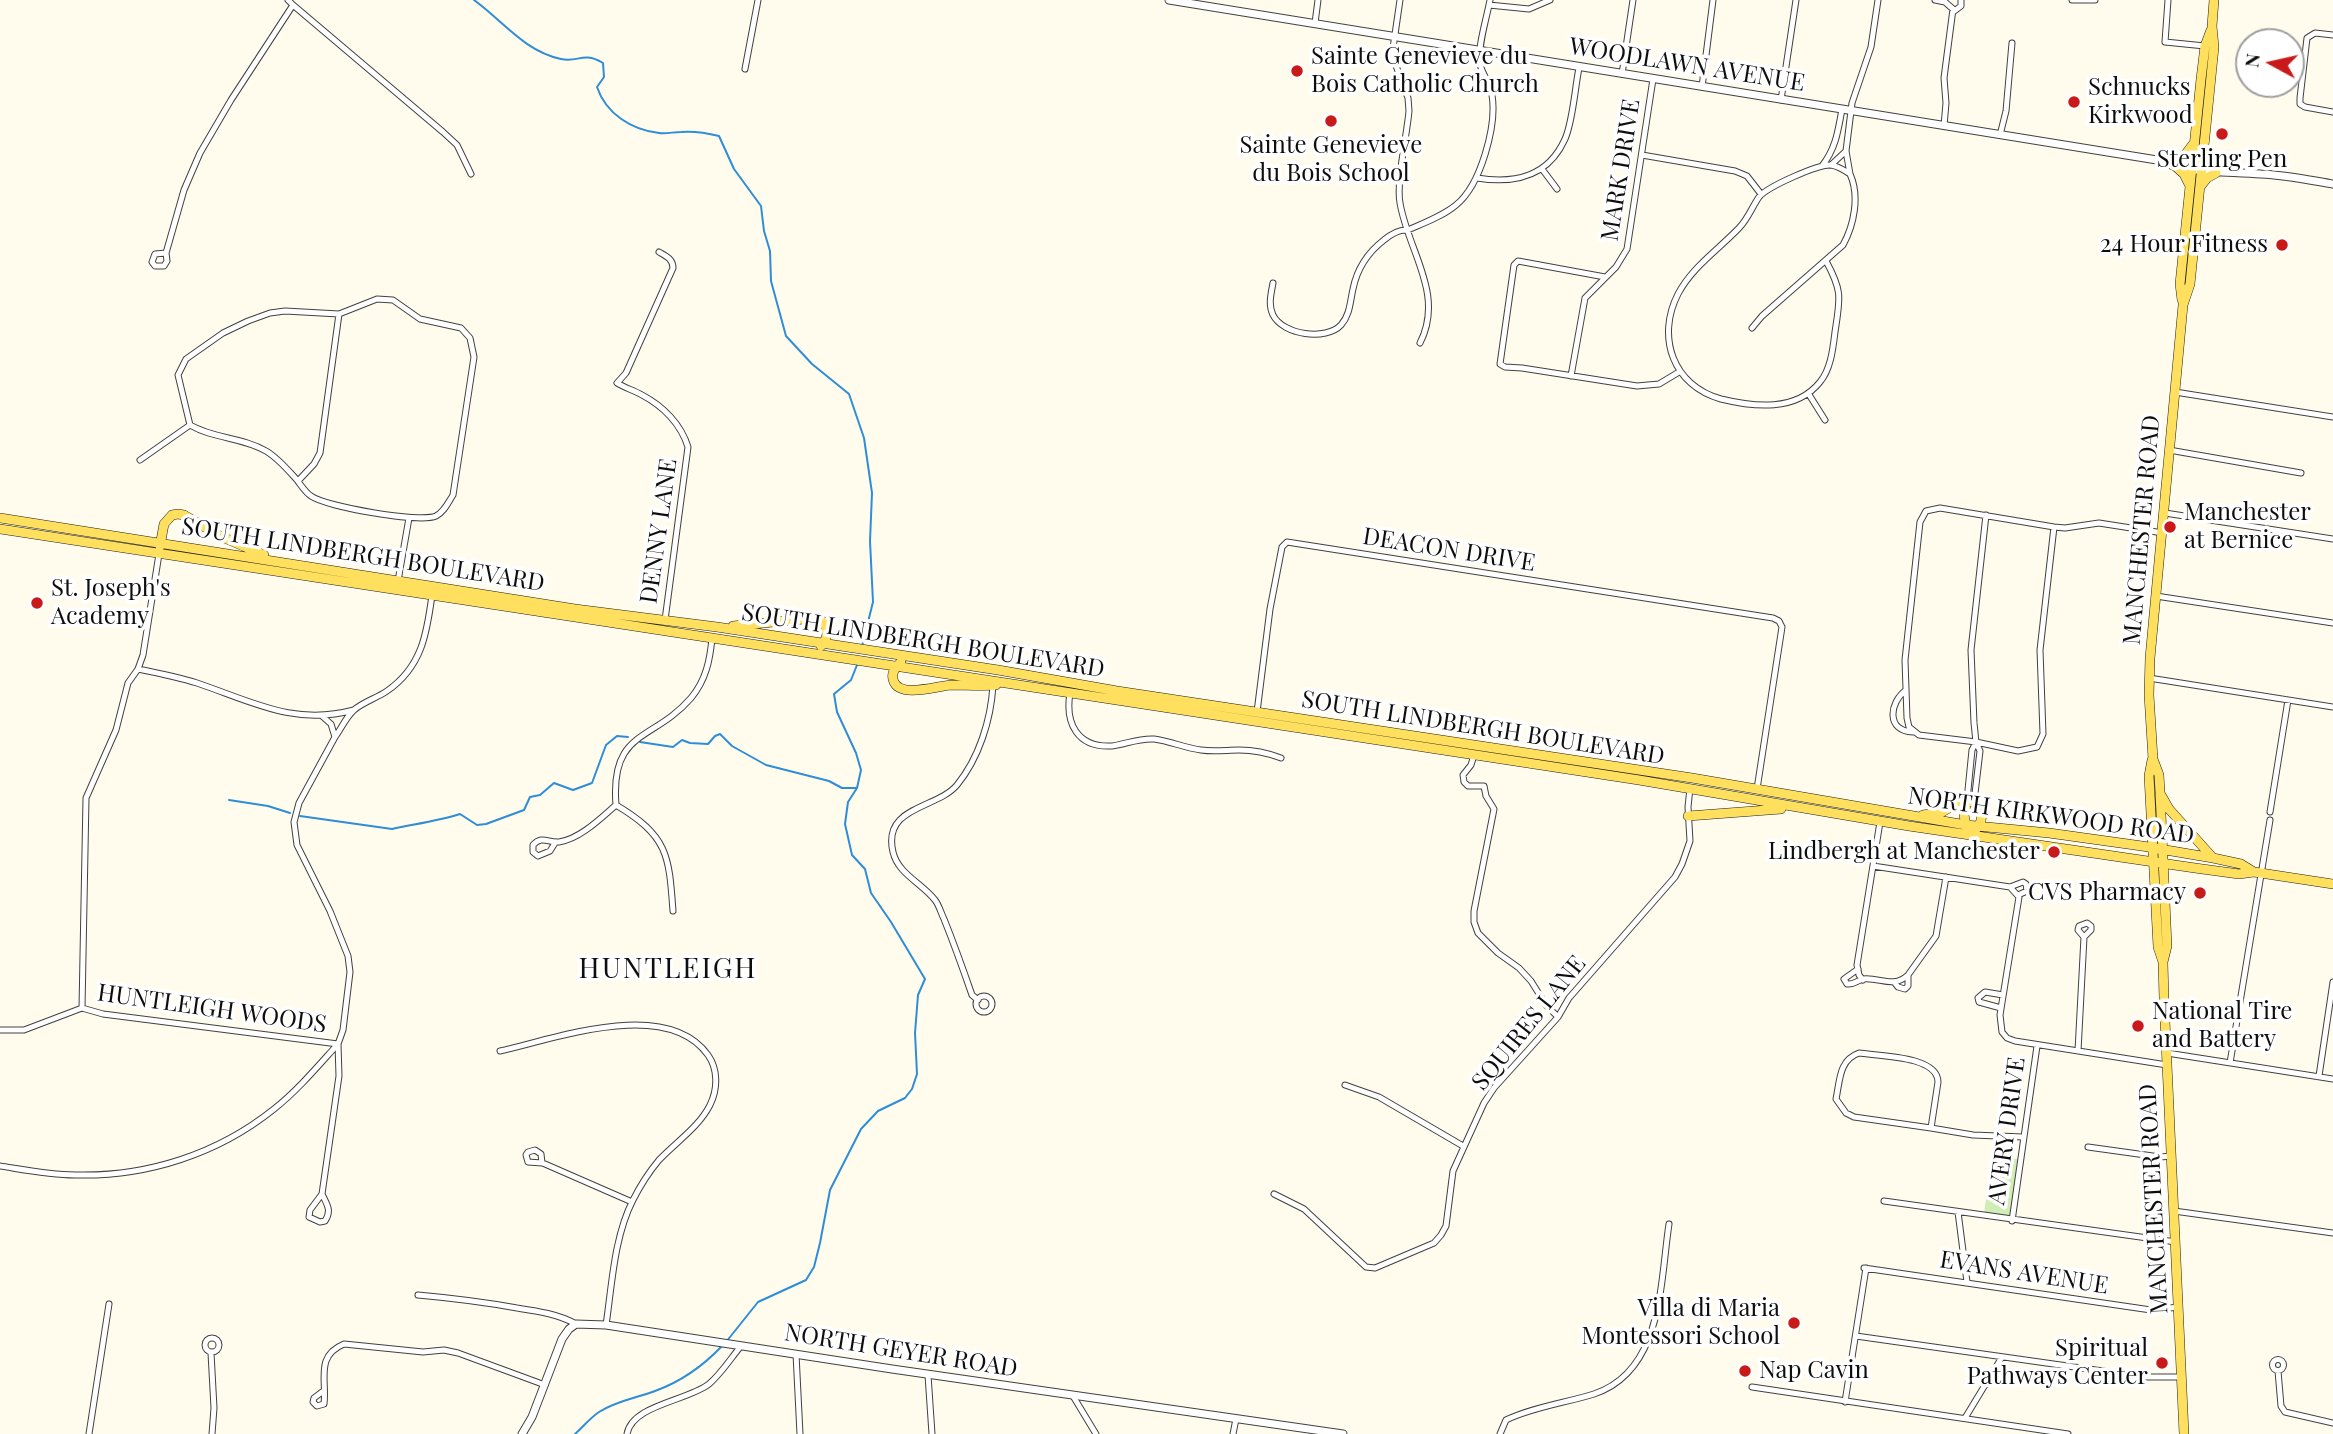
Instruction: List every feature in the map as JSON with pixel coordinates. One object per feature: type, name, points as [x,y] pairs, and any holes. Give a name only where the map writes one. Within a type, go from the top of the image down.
[{"type":"main road","name":"MANCHESTER ROAD","points":[[2184,1434],[2163,962],[2167,946],[2149,776],[2153,758],[2149,678],[2183,305],[2190,284],[2194,188],[2203,148],[2214,47],[2214,0]]},
{"type":"main road","name":"MANCHESTER ROAD","points":[[2197,167],[2195,141],[2205,46],[2212,26]]},
{"type":"main road","points":[[2195,141],[2176,163],[2194,188],[2217,170],[2203,148]]},
{"type":"main road","points":[[159,554],[162,531],[167,519],[172,515],[184,515],[220,536],[278,562]]},
{"type":"main road","name":"SOUTH LINDBERGH BOULEVARD","points":[[0,518],[398,581],[824,643],[1256,713],[1692,778],[1840,804]]},
{"type":"main road","name":"SOUTH LINDBERGH BOULEVARD","points":[[0,529],[1008,682],[1838,814]]},
{"type":"main road","points":[[718,627],[814,618],[824,622],[827,636],[824,643],[810,652]]},
{"type":"main road","points":[[912,657],[897,666],[893,674],[893,681],[898,688],[906,691],[1008,682]]},
{"type":"main road","name":"MANCHESTER ROAD","points":[[2153,758],[2159,775],[2160,792],[2157,849]]},
{"type":"main road","points":[[2160,792],[2169,809],[2213,858]]},
{"type":"main road","points":[[1911,816],[1942,812],[1970,801]]},
{"type":"main road","points":[[1970,801],[1982,811],[1982,821],[1968,835],[1965,825],[1970,801]]},
{"type":"main road","name":"NORTH KIRKWOOD ROAD","points":[[1840,804],[1965,825],[2069,836],[2213,858],[2241,864],[2257,873]]},
{"type":"main road","points":[[1688,816],[1804,809]]},
{"type":"main road","name":"NORTH KIRKWOOD ROAD","points":[[1838,814],[2239,874],[2257,873],[2333,884]]},
{"type":"street","points":[[745,69],[758,0]]},
{"type":"street","name":"WOODLAWN AVENUE","points":[[1169,0],[2197,167],[2333,184]]},
{"type":"street","points":[[1315,23],[1318,0]]},
{"type":"street","points":[[1400,0],[1392,55],[1408,98],[1409,111],[1399,201],[1429,293],[1425,334],[1420,343]]},
{"type":"street","points":[[1273,283],[1270,306],[1280,324],[1303,332],[1322,334],[1332,331],[1346,317],[1356,276],[1368,254],[1388,236],[1445,213],[1457,204],[1477,178],[1493,119],[1491,89],[1480,65],[1490,2],[1529,9],[1550,0]]},
{"type":"street","points":[[1622,74],[1633,0]]},
{"type":"street","points":[[1702,87],[1713,0]]},
{"type":"street","points":[[1781,100],[1796,0]]},
{"type":"street","points":[[1752,328],[1762,316],[1843,245],[1851,226],[1856,188],[1850,174],[1846,151],[1853,96],[1871,47],[1878,0]]},
{"type":"street","points":[[1935,0],[1946,1],[1953,12],[1944,78],[1944,126]]},
{"type":"street","points":[[1953,12],[1961,6],[1961,0]]},
{"type":"street","points":[[2072,0],[2095,1]]},
{"type":"street","points":[[2168,0],[2165,42],[2205,46]]},
{"type":"street","points":[[166,253],[184,190],[200,153],[291,3],[457,145],[471,174]]},
{"type":"street","points":[[2333,35],[2315,33],[2307,38],[2300,90],[2301,104],[2305,107],[2333,112]]},
{"type":"street","points":[[2000,135],[2009,91],[2012,43]]},
{"type":"street","points":[[1477,178],[1511,181],[1529,176],[1542,169],[1556,155],[1566,137],[1578,68]]},
{"type":"street","name":"MARK DRIVE","points":[[1571,376],[1585,298],[1616,267],[1627,249],[1653,79]]},
{"type":"street","points":[[1822,166],[1837,141],[1842,109]]},
{"type":"street","points":[[1832,165],[1846,151]]},
{"type":"street","points":[[1642,155],[1735,171],[1747,176],[1761,194]]},
{"type":"street","points":[[1826,261],[1836,279],[1840,295],[1838,317],[1828,368],[1820,382],[1808,393],[1780,405],[1731,401],[1699,391],[1679,372],[1670,351],[1670,320],[1679,292],[1694,271],[1742,225],[1761,194],[1822,166],[1832,165],[1850,174]]},
{"type":"street","points":[[1542,169],[1557,189]]},
{"type":"street","name":"DENNY LANE","points":[[659,252],[673,262],[673,268],[626,373],[617,383],[650,399],[669,414],[686,439],[688,447],[664,620]]},
{"type":"street","points":[[1605,277],[1518,261],[1514,265],[1500,364],[1505,368],[1522,368],[1637,386],[1659,384],[1679,372]]},
{"type":"street","points":[[377,299],[393,300],[420,319],[461,328],[472,343],[474,356],[453,495],[438,515],[427,519],[323,503],[309,495],[268,452],[250,443],[205,433],[190,425],[177,375],[186,359],[223,333],[270,313],[308,311],[340,314],[377,299]]},
{"type":"street","points":[[298,481],[320,453],[340,314]]},
{"type":"street","points":[[2175,392],[2333,417]]},
{"type":"street","points":[[1808,393],[1825,420]]},
{"type":"street","points":[[140,460],[190,425]]},
{"type":"street","points":[[2169,450],[2301,473]]},
{"type":"street","points":[[2054,527],[2040,650],[2043,734],[2037,747],[2018,751],[1913,732],[1907,718],[1905,660],[1920,522],[1926,511],[1940,508],[2054,527],[2099,523],[2163,533]]},
{"type":"street","points":[[2165,513],[2333,538]]},
{"type":"street","points":[[1970,801],[1980,751],[1976,742],[1970,674],[1971,650],[1986,514]]},
{"type":"street","points":[[398,581],[409,518]]},
{"type":"street","name":"DEACON DRIVE","points":[[1256,713],[1270,608],[1282,547],[1287,542],[1779,621],[1782,627],[1757,789]]},
{"type":"street","name":"HUNTLEIGH WOODS","points":[[82,1008],[86,798],[116,730],[128,682],[138,669],[146,642],[159,554]]},
{"type":"street","name":"HUNTLEIGH WOODS","points":[[138,669],[178,678],[241,700],[309,717],[354,710],[390,689],[414,665],[425,640],[432,595]]},
{"type":"street","points":[[2156,596],[2333,623]]},
{"type":"street","points":[[617,805],[616,775],[625,750],[640,736],[678,710],[692,696],[708,666],[712,638]]},
{"type":"street","points":[[2149,678],[2333,707]]},
{"type":"street","points":[[978,1000],[972,995],[936,900],[906,873],[892,851],[894,828],[908,811],[941,797],[955,787],[970,765],[987,723],[993,685]]},
{"type":"street","points":[[1906,690],[1900,694],[1894,706],[1894,721],[1903,732],[1913,732]]},
{"type":"street","points":[[1070,693],[1068,715],[1071,724],[1080,736],[1097,745],[1116,745],[1138,739],[1156,740],[1205,751],[1243,750],[1281,758]]},
{"type":"street","points":[[2270,812],[2288,701]]},
{"type":"street","name":"HUNTLEIGH WOODS","points":[[322,1194],[329,1209],[325,1221],[320,1222],[309,1217],[310,1210],[322,1194],[339,1076],[338,1044],[348,1002],[350,972],[348,956],[328,906],[297,845],[294,833],[299,803],[335,737],[354,710]]},
{"type":"street","points":[[323,716],[331,724],[335,737]]},
{"type":"street","points":[[1474,755],[1471,765],[1463,775],[1464,782],[1468,786],[1482,785],[1494,809],[1474,922],[1478,933],[1498,953],[1519,968],[1558,1017]]},
{"type":"street","name":"SQUIRES LANE","points":[[1274,1194],[1304,1209],[1366,1267],[1374,1268],[1434,1242],[1441,1236],[1446,1226],[1450,1180],[1463,1146],[1494,1088],[1558,1017],[1569,998],[1675,877],[1690,841],[1688,816],[1692,778]]},
{"type":"street","points":[[555,843],[581,832],[617,805]]},
{"type":"street","points":[[617,805],[649,827],[658,839],[668,864],[673,912]]},
{"type":"street","points":[[2230,1063],[2257,873],[2270,820]]},
{"type":"street","points":[[1863,979],[1858,968],[1880,822]]},
{"type":"street","points":[[1873,866],[2010,887],[2023,881],[2026,891],[2018,895]]},
{"type":"street","points":[[1858,968],[1844,979],[1846,984],[1852,985],[1863,979],[1894,982],[1908,975],[1936,936],[1946,877]]},
{"type":"street","points":[[2010,887],[2018,895]]},
{"type":"street","points":[[2018,895],[2001,1009],[2000,1024],[2007,1038],[2037,1046],[2167,1065]]},
{"type":"street","points":[[2078,1051],[2084,937]]},
{"type":"street","points":[[2319,1076],[2333,982]]},
{"type":"street","points":[[2001,1009],[1984,1005],[1978,998],[1985,992],[2003,995]]},
{"type":"street","name":"HUNTLEIGH WOODS","points":[[0,1030],[24,1030],[82,1008],[110,1015],[338,1044]]},
{"type":"street","points":[[500,1051],[619,1025],[669,1029],[702,1047],[711,1060],[715,1073],[714,1095],[710,1106],[703,1117],[657,1162],[632,1202],[617,1254],[606,1325]]},
{"type":"street","name":"HUNTLEIGH WOODS","points":[[0,1166],[73,1175],[104,1175],[188,1158],[218,1145],[273,1110],[301,1086],[338,1044]]},
{"type":"street","name":"AVERY DRIVE","points":[[2012,1220],[2037,1046]]},
{"type":"street","points":[[1931,1128],[1938,1075],[1929,1065],[1860,1053],[1846,1060],[1842,1066],[1836,1098],[1846,1113],[1854,1117],[1973,1135],[2023,1137]]},
{"type":"street","points":[[2167,1054],[2333,1079]]},
{"type":"street","points":[[1345,1085],[1379,1097],[1463,1146]]},
{"type":"street","points":[[2088,1147],[2160,1157],[2172,1156]]},
{"type":"street","points":[[542,1163],[632,1202]]},
{"type":"street","points":[[1884,1201],[2176,1242]]},
{"type":"street","points":[[2174,1210],[2333,1233]]},
{"type":"street","points":[[1958,1212],[1967,1282]]},
{"type":"street","points":[[1500,1434],[1506,1420],[1597,1393],[1620,1381],[1636,1363],[1652,1332],[1669,1224]]},
{"type":"street","name":"EVANS AVENUE","points":[[1856,1336],[1865,1268],[2151,1310],[2179,1307]]},
{"type":"street","points":[[418,1295],[541,1312],[576,1324],[562,1339],[545,1385],[522,1434]]},
{"type":"street","points":[[89,1434],[109,1304]]},
{"type":"street","name":"NORTH GEYER ROAD","points":[[576,1324],[606,1325],[1343,1434]]},
{"type":"street","points":[[1845,1402],[1856,1336],[2145,1377],[2182,1377]]},
{"type":"street","points":[[322,1392],[326,1357],[344,1343],[423,1352],[444,1350],[545,1385]]},
{"type":"street","points":[[627,1434],[629,1425],[637,1416],[710,1383],[737,1345]]},
{"type":"street","points":[[211,1353],[214,1408],[212,1434]]},
{"type":"street","points":[[796,1354],[800,1434]]},
{"type":"street","points":[[1965,1418],[2002,1357]]},
{"type":"street","points":[[2278,1371],[2281,1406],[2285,1412],[2333,1423]]},
{"type":"street","points":[[928,1374],[932,1434]]},
{"type":"street","points":[[1752,1388],[2068,1434]]},
{"type":"street","points":[[1073,1396],[1096,1434]]},
{"type":"street","points":[[1233,1434],[1236,1419]]},
{"type":"green space","points":[[1999,1157],[2018,1159],[2010,1218],[1984,1214],[1990,1170]]},
{"type":"waterway","points":[[474,0],[514,34],[548,55],[567,60],[590,58],[603,63],[604,77],[597,87],[601,97],[613,113],[630,124],[659,133],[691,132],[719,136],[734,169],[761,206],[770,251],[771,281],[786,336],[812,364],[849,394],[864,438],[872,493],[870,541],[873,602],[862,646]]},
{"type":"waterway","points":[[726,1342],[758,1302],[806,1280],[814,1267],[830,1190],[861,1129],[878,1111],[905,1098],[912,1089],[917,1074],[915,1033],[918,995],[925,979],[871,893],[865,869],[852,855],[845,824],[848,802],[857,788],[861,770],[837,712],[834,694],[851,680],[857,665]]},
{"type":"waterway","points":[[640,742],[673,747],[682,740],[708,744],[720,734],[732,746],[766,765],[829,781],[842,788],[857,788]]},
{"type":"waterway","points":[[300,816],[392,829],[460,814],[477,825],[486,824],[524,810],[530,797],[540,795],[554,783],[573,790],[592,783],[606,745],[617,736],[628,737]]},
{"type":"waterway","points":[[229,800],[268,806],[290,813]]},
{"type":"waterway","points":[[575,1434],[606,1408],[655,1391],[682,1378],[722,1346]]},
{"type":"place","name":"Sainte Genevieve du Bois Catholic Church","points":[[1297,71]]},
{"type":"place","name":"Schnucks Kirkwood","points":[[2074,102]]},
{"type":"place","name":"Sainte Genevieve du Bois School","points":[[1331,121]]},
{"type":"place","name":"Sterling Pen","points":[[2222,134]]},
{"type":"place","name":"24 Hour Fitness","points":[[2282,245]]},
{"type":"place","name":"Manchester at Bernice","points":[[2170,527]]},
{"type":"place","name":"St. Joseph's Academy","points":[[37,603]]},
{"type":"place","name":"Lindbergh at Manchester","points":[[2054,852]]},
{"type":"place","name":"CVS Pharmacy","points":[[2200,893]]},
{"type":"place","name":"National Tire and Battery","points":[[2138,1026]]},
{"type":"place","name":"Villa di Maria Montessori School","points":[[1794,1323]]},
{"type":"place","name":"Spiritual Pathways Center","points":[[2162,1363]]},
{"type":"place","name":"Nap Cavin","points":[[1745,1371]]},
{"type":"district","name":"HUNTLEIGH","points":[[668,969]]}]
